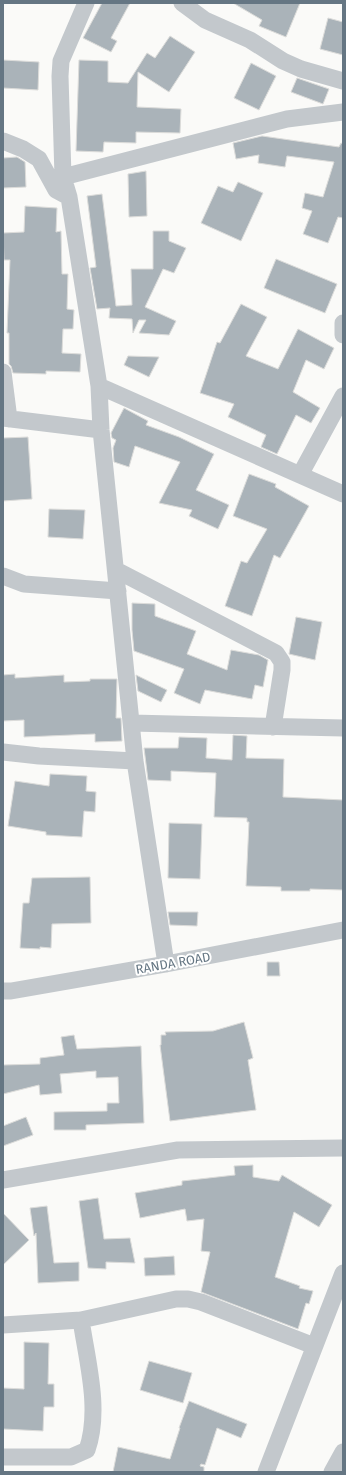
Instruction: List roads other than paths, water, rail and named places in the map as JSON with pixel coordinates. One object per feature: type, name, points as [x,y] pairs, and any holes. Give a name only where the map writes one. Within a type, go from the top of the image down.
[{"type":"street","points":[[86,3],[61,61],[60,76],[63,177],[69,197],[99,386],[101,430],[135,761],[166,964]]},
{"type":"street","points":[[182,3],[205,20],[250,40],[283,61],[301,69],[343,81]]},
{"type":"street","points":[[63,177],[287,119],[343,112]]},
{"type":"street","points":[[3,141],[23,149],[39,159],[56,190],[69,197]]},
{"type":"street","points":[[343,323],[343,335]]},
{"type":"street","points":[[3,372],[6,418],[101,430]]},
{"type":"street","points":[[99,386],[343,494]]},
{"type":"street","points":[[300,475],[343,396]]},
{"type":"street","points":[[116,570],[276,653],[282,662],[282,670],[273,727]]},
{"type":"street","points":[[3,576],[24,584],[118,591]]},
{"type":"street","points":[[132,723],[343,728]]},
{"type":"street","points":[[3,752],[40,756],[135,761]]},
{"type":"street","name":"RANDA ROAD","points":[[3,991],[11,991],[166,964],[343,930]]},
{"type":"street","points":[[3,1180],[178,1150],[343,1148]]},
{"type":"street","points":[[266,1472],[343,1273]]},
{"type":"street","points":[[3,1325],[81,1320],[176,1299],[188,1299],[200,1302],[314,1346]]},
{"type":"street","points":[[3,1457],[71,1457],[87,1450],[91,1436],[94,1404],[81,1320]]},
{"type":"street","points":[[332,1472],[343,1452]]}]
